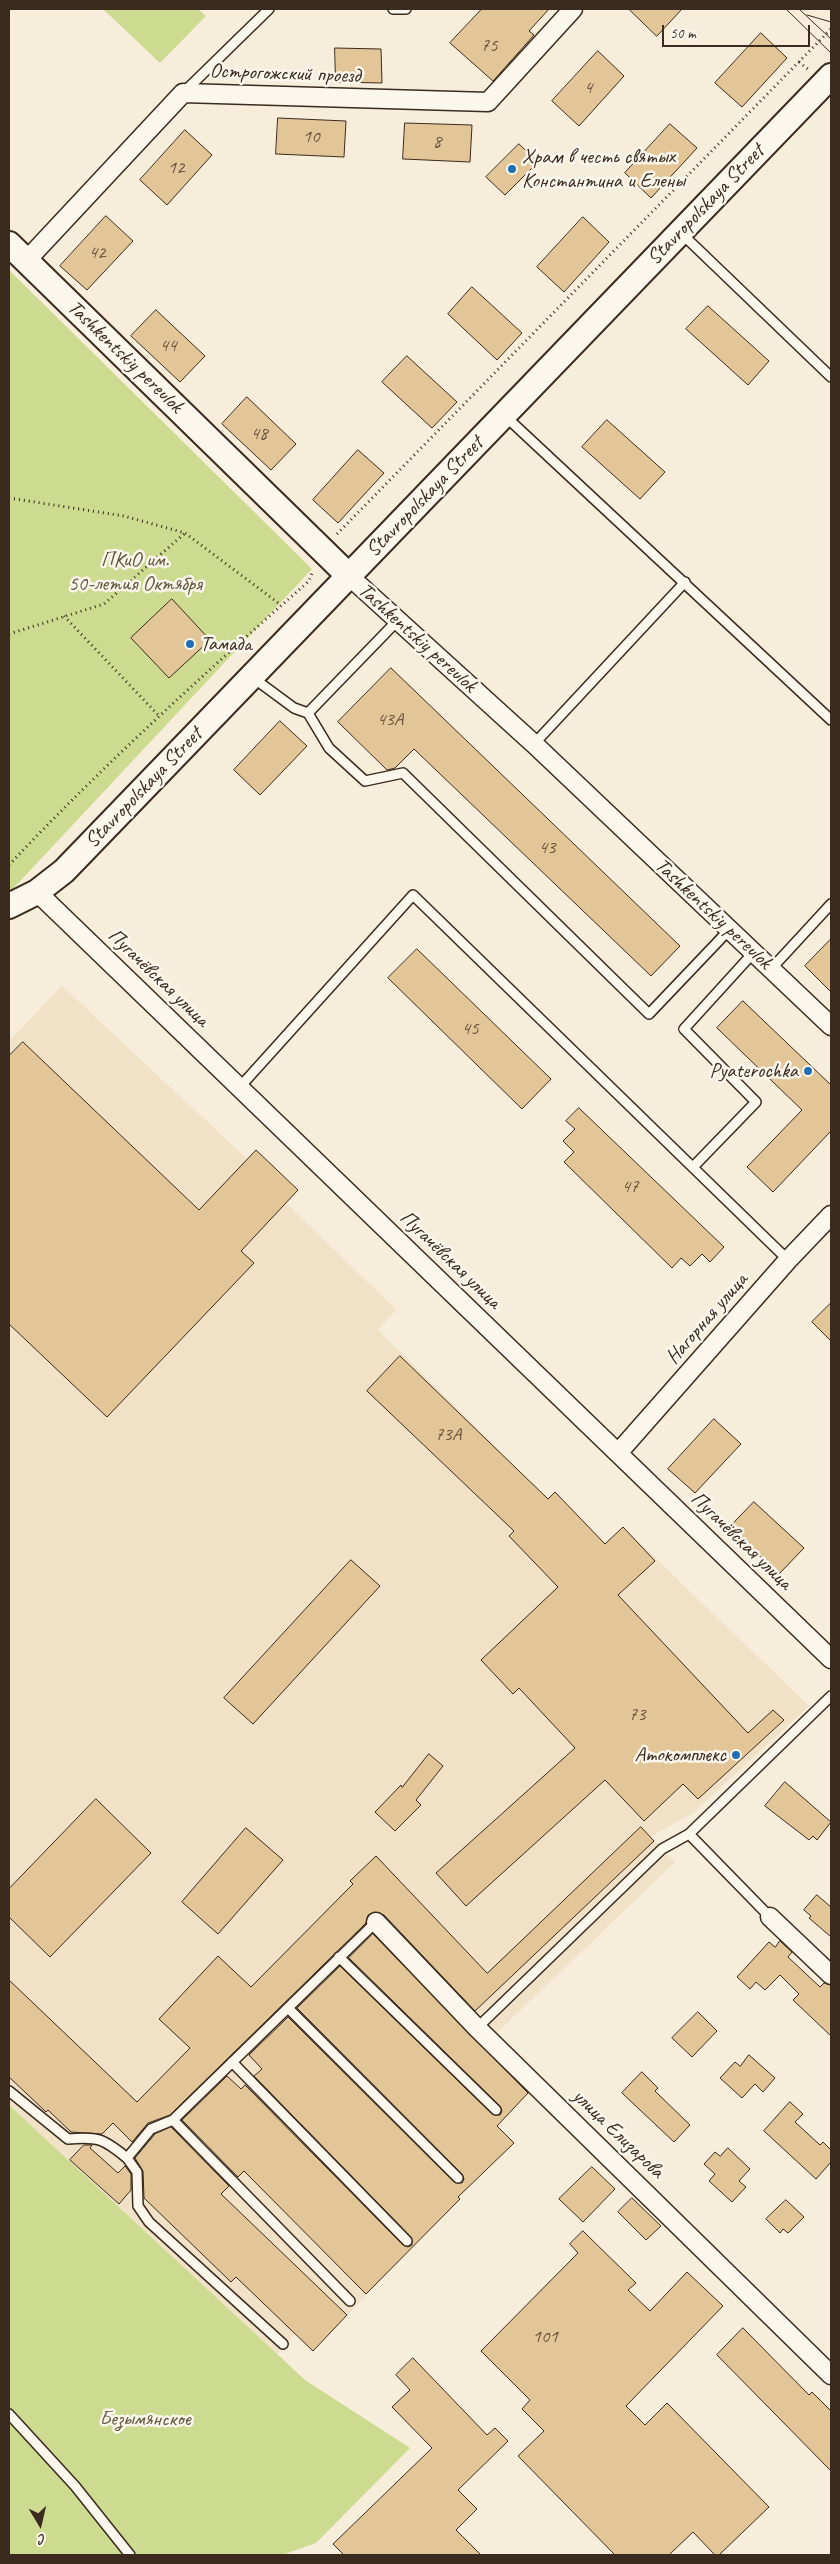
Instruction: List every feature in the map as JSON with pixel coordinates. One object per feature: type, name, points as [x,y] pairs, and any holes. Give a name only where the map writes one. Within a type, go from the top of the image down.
[{"type":"street","name":"Острогожский проезд","points":[[26,260],[182,93],[488,102],[573,9]]},
{"type":"street","name":"Stavropolskaya Street","points":[[9,906],[37,892],[64,871],[831,76]]},
{"type":"street","name":"Tashkentskiy pereulok","points":[[9,244],[321,550],[399,619],[534,744],[831,1026]]},
{"type":"street","name":"Пугачёвская улица","points":[[37,892],[831,1659]]},
{"type":"street","name":"Нагорная улица","points":[[618,1453],[788,1260],[831,1215]]},
{"type":"street","points":[[770,1917],[831,1975]]},
{"type":"street","name":"улица Елизарова","points":[[376,1922],[478,2028],[831,2375]]},
{"type":"lane","points":[[182,93],[269,9]]},
{"type":"lane","points":[[393,9],[406,9]]},
{"type":"lane","points":[[680,232],[831,377]]},
{"type":"lane","points":[[504,415],[831,720]]},
{"type":"lane","points":[[534,744],[684,582]]},
{"type":"lane","points":[[308,713],[399,619]]},
{"type":"lane","points":[[252,676],[294,708],[308,713],[329,748],[365,781],[403,773],[649,1014],[729,930]]},
{"type":"lane","points":[[239,1088],[413,895],[788,1260]]},
{"type":"lane","points":[[772,968],[831,904]]},
{"type":"lane","points":[[693,1167],[756,1102],[684,1029],[754,952]]},
{"type":"lane","points":[[478,2028],[662,1849],[689,1834],[831,1696]]},
{"type":"lane","points":[[689,1834],[770,1917]]},
{"type":"lane","points":[[127,2158],[151,2129],[173,2120],[376,1922]]},
{"type":"lane","points":[[339,1957],[496,2110]]},
{"type":"lane","points":[[288,2008],[458,2178]]},
{"type":"lane","points":[[232,2062],[407,2242]]},
{"type":"lane","points":[[9,2091],[68,2139],[88,2137],[108,2142],[127,2158],[137,2172],[138,2206],[149,2222],[283,2344]]},
{"type":"lane","points":[[173,2120],[350,2301]]},
{"type":"lane","points":[[9,2414],[75,2486],[130,2555]]},
{"type":"path","points":[[9,865],[46,826],[242,638],[309,582],[321,550],[831,29]]},
{"type":"path","points":[[9,498],[124,516],[185,533],[281,605]]},
{"type":"path","points":[[9,634],[104,604],[185,533]]},
{"type":"path","points":[[64,616],[160,717]]},
{"type":"shaded area","points":[[62,986],[247,1159],[256,1150],[298,1190],[286,1203],[396,1310],[378,1330],[548,1499],[555,1492],[605,1543],[623,1527],[809,1706],[693,1813],[650,1837],[675,1862],[483,2046],[530,2092],[497,2126],[476,2179],[313,2351],[295,2334],[277,2354],[9,2105],[9,1041]]},
{"type":"green space","points":[[103,9],[198,9],[206,16],[160,63]]},
{"type":"green space","name":"ПКиО им. 50-летия Октября","points":[[9,270],[312,569],[9,893]]},
{"type":"green space","name":"Безымянское","points":[[9,2105],[305,2380],[410,2448],[316,2543],[282,2555],[9,2555]]},
{"type":"building","points":[[482,9],[549,9],[529,31],[534,35],[493,81],[450,43]]},
{"type":"building","points":[[629,9],[682,9],[657,36]]},
{"type":"building","points":[[761,33],[787,58],[742,107],[715,83]]},
{"type":"building","points":[[335,48],[381,49],[382,83],[336,82]]},
{"type":"building","points":[[598,51],[624,76],[579,126],[552,101]]},
{"type":"building","points":[[278,118],[346,121],[344,157],[276,154]]},
{"type":"building","points":[[405,123],[472,125],[470,162],[403,159]]},
{"type":"building","points":[[670,124],[697,148],[651,198],[625,173]]},
{"type":"building","points":[[185,130],[212,155],[167,205],[140,180]]},
{"type":"building","name":"Храм в честь святых Константина и Елены","points":[[519,144],[538,162],[505,195],[486,177]]},
{"type":"building","points":[[106,216],[133,241],[87,290],[60,266]]},
{"type":"building","points":[[583,217],[609,242],[564,292],[537,267]]},
{"type":"building","points":[[472,287],[522,333],[497,360],[448,314]]},
{"type":"building","points":[[708,306],[769,361],[748,385],[686,329]]},
{"type":"building","points":[[156,310],[205,356],[180,382],[131,336]]},
{"type":"building","points":[[407,356],[457,402],[432,428],[382,382]]},
{"type":"building","points":[[247,397],[296,444],[271,470],[222,424]]},
{"type":"building","points":[[607,420],[665,472],[640,499],[582,447]]},
{"type":"building","points":[[358,450],[384,473],[338,523],[313,500]]},
{"type":"building","points":[[172,599],[210,640],[169,678],[131,638]]},
{"type":"building","points":[[391,668],[680,946],[651,976],[414,749],[395,768],[387,770],[338,722]]},
{"type":"building","points":[[280,721],[307,746],[260,795],[234,770]]},
{"type":"building","points":[[831,939],[831,992],[805,966]]},
{"type":"building","points":[[417,949],[551,1079],[522,1109],[388,978]]},
{"type":"building","points":[[743,1001],[831,1085],[831,1131],[773,1192],[747,1167],[802,1110],[717,1028]]},
{"type":"building","points":[[23,1042],[199,1210],[256,1150],[298,1190],[241,1251],[254,1263],[107,1417],[9,1324],[9,1056]]},
{"type":"building","points":[[579,1108],[724,1247],[710,1262],[702,1254],[690,1266],[681,1258],[672,1268],[564,1162],[574,1152],[563,1141],[575,1129],[566,1121]]},
{"type":"building","points":[[831,1303],[831,1341],[812,1322]]},
{"type":"building","points":[[400,1356],[548,1499],[555,1492],[605,1544],[623,1527],[655,1561],[618,1595],[748,1733],[773,1710],[784,1720],[698,1799],[683,1784],[644,1821],[605,1780],[466,1906],[436,1873],[575,1748],[519,1688],[513,1694],[481,1660],[558,1587],[509,1536],[514,1531],[367,1391]]},
{"type":"building","points":[[714,1419],[741,1444],[695,1493],[668,1469]]},
{"type":"building","points":[[754,1502],[804,1548],[779,1574],[729,1528]]},
{"type":"building","points":[[351,1560],[380,1586],[253,1724],[224,1698]]},
{"type":"building","points":[[429,1754],[443,1766],[416,1800],[421,1805],[395,1831],[375,1812],[401,1785],[402,1787]]},
{"type":"building","points":[[785,1782],[831,1822],[817,1840],[813,1836],[809,1840],[765,1806]]},
{"type":"building","points":[[96,1799],[151,1853],[50,1957],[9,1917],[9,1889]]},
{"type":"building","points":[[641,1827],[654,1841],[475,2011],[384,1915],[374,1912],[368,1915],[366,1923],[170,2115],[148,2123],[132,2142],[113,2123],[102,2134],[71,2132],[48,2110],[46,2112],[9,2077],[9,1980],[137,2102],[190,2048],[159,2019],[218,1956],[251,1987],[353,1884],[350,1881],[376,1856],[487,1973]]},
{"type":"building","points":[[246,1828],[283,1860],[218,1934],[182,1902]]},
{"type":"building","points":[[817,1895],[831,1907],[831,1937],[809,1918],[811,1916],[804,1910]]},
{"type":"building","points":[[373,1934],[528,2093],[497,2126],[514,2143],[458,2197],[460,2199],[366,2294],[244,2171],[238,2177],[182,2120],[227,2076],[241,2089],[245,2085],[403,2245],[408,2247],[412,2245],[411,2237],[254,2076],[262,2069],[249,2055],[288,2017],[454,2182],[462,2183],[464,2179],[462,2174],[297,2008],[340,1966],[492,2114],[500,2115],[502,2111],[500,2106],[349,1958]]},
{"type":"building","points":[[780,1941],[792,1952],[788,1957],[820,1987],[824,1983],[831,1985],[831,2036],[793,2000],[799,1994],[780,1975],[765,1990],[756,1982],[750,1989],[737,1977],[769,1942],[775,1947]]},
{"type":"building","points":[[698,2012],[717,2031],[692,2057],[672,2038]]},
{"type":"building","points":[[749,2055],[775,2078],[763,2092],[755,2084],[742,2098],[720,2078],[735,2062],[740,2066]]},
{"type":"building","points":[[642,2072],[658,2088],[655,2091],[690,2125],[674,2142],[622,2093]]},
{"type":"building","points":[[790,2102],[803,2114],[795,2122],[820,2145],[823,2142],[831,2150],[831,2162],[816,2179],[764,2131]]},
{"type":"building","points":[[171,2127],[229,2186],[221,2194],[347,2315],[313,2351],[236,2277],[231,2282],[144,2198],[143,2171],[135,2158],[155,2134]]},
{"type":"building","points":[[84,2145],[92,2145],[90,2148],[118,2173],[125,2166],[131,2174],[131,2190],[119,2204],[70,2160]]},
{"type":"building","points":[[728,2148],[750,2169],[739,2181],[746,2187],[732,2202],[709,2181],[715,2174],[704,2164],[715,2152],[720,2156]]},
{"type":"building","points":[[592,2167],[615,2189],[583,2222],[559,2199]]},
{"type":"building","points":[[632,2198],[661,2226],[646,2240],[618,2212]]},
{"type":"building","points":[[786,2200],[804,2217],[788,2233],[783,2229],[780,2233],[766,2219]]},
{"type":"building","points":[[583,2231],[636,2283],[628,2290],[650,2311],[687,2272],[723,2306],[626,2406],[645,2425],[667,2403],[769,2507],[719,2555],[715,2555],[693,2532],[669,2555],[615,2555],[518,2456],[544,2431],[522,2409],[530,2400],[481,2351],[578,2253],[570,2244]]},
{"type":"building","points":[[743,2328],[809,2395],[812,2392],[831,2411],[831,2471],[717,2355]]},
{"type":"building","points":[[413,2358],[487,2435],[495,2428],[508,2441],[458,2490],[477,2509],[456,2530],[481,2555],[344,2555],[333,2544],[432,2448],[392,2407],[410,2390],[396,2375]]},
{"type":"tram line","points":[[786,9],[831,53]]},
{"type":"tram line","points":[[799,9],[831,39]]},
{"type":"tram line","points":[[807,15],[831,22]]},
{"type":"place","name":"Храм в честь святых Константина и Елены","points":[[512,169]]},
{"type":"place","name":"Тамада","points":[[190,644]]},
{"type":"place","name":"Pyaterochka","points":[[808,1071]]},
{"type":"place","name":"Атокомплекс","points":[[736,1755]]}]
